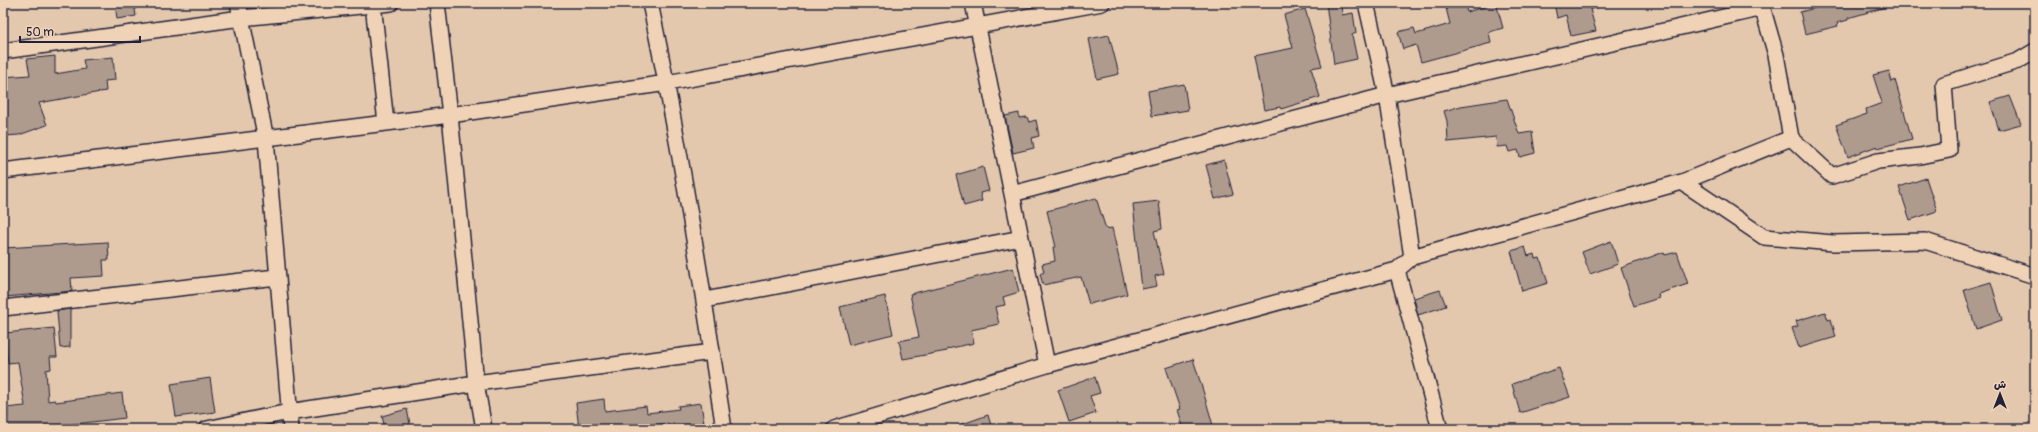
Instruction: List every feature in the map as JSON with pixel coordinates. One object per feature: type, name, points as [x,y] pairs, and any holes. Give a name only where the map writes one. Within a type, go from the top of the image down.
[{"type":"street","points":[[238,3],[266,139],[291,429]]},
{"type":"street","points":[[3,51],[241,18],[391,3]]},
{"type":"street","points":[[437,3],[450,114],[476,383],[484,429]]},
{"type":"street","points":[[650,3],[667,83],[705,300],[724,429]]},
{"type":"street","points":[[972,3],[1047,366]]},
{"type":"street","points":[[3,171],[266,139],[667,83],[1102,3]]},
{"type":"street","points":[[1366,3],[1387,95],[1412,257]]},
{"type":"street","points":[[372,4],[386,122]]},
{"type":"street","points":[[1012,194],[1387,95],[1762,5],[1776,55],[1790,138],[1832,176],[1878,161],[1920,156],[1949,150],[1944,84],[2018,60],[2035,51]]},
{"type":"street","points":[[834,429],[1047,366],[1397,270],[1412,257],[1682,182],[1790,138]]},
{"type":"street","points":[[1682,182],[1764,237],[1833,243],[1924,242],[2035,276]]},
{"type":"street","points":[[705,300],[1021,238]]},
{"type":"street","points":[[1397,270],[1440,429]]},
{"type":"street","points":[[3,308],[277,277]]},
{"type":"street","points":[[207,429],[289,412],[476,383],[712,352]]},
{"type":"building","points":[[115,3],[134,3],[136,16],[117,19]]},
{"type":"building","points":[[1326,3],[1341,3],[1342,15],[1353,13],[1356,33],[1352,35],[1357,59],[1334,64]]},
{"type":"building","points":[[1464,3],[1467,12],[1496,3],[1503,28],[1489,32],[1491,43],[1421,62],[1416,45],[1403,49],[1398,32],[1414,28],[1416,34],[1450,24],[1446,8]]},
{"type":"building","points":[[1554,3],[1596,3],[1597,8],[1590,9],[1596,31],[1571,36],[1566,15],[1557,18]]},
{"type":"building","points":[[1834,3],[1885,3],[1886,7],[1848,18],[1848,20],[1837,23],[1838,26],[1805,34],[1800,12]]},
{"type":"building","points":[[1305,9],[1322,66],[1311,68],[1320,97],[1281,109],[1280,107],[1264,110],[1254,56],[1293,48],[1284,15]]},
{"type":"building","points":[[1109,35],[1119,74],[1097,79],[1089,39]]},
{"type":"building","points":[[55,56],[55,74],[85,69],[83,60],[113,57],[115,80],[105,81],[106,91],[39,103],[47,125],[19,135],[5,136],[3,117],[3,77],[30,75],[27,59]]},
{"type":"building","points":[[1889,71],[1892,82],[1895,80],[1912,139],[1878,148],[1877,146],[1848,157],[1836,125],[1867,114],[1866,109],[1882,103],[1873,75]]},
{"type":"building","points":[[1184,84],[1188,110],[1152,116],[1148,91]]},
{"type":"building","points":[[2010,96],[2021,124],[1999,130],[1990,102]]},
{"type":"building","points":[[1507,99],[1519,134],[1532,132],[1535,153],[1520,157],[1518,150],[1509,152],[1507,146],[1497,147],[1496,137],[1448,142],[1447,121],[1444,111],[1461,106]]},
{"type":"building","points":[[1019,113],[1019,118],[1027,117],[1029,122],[1036,120],[1039,136],[1032,138],[1034,148],[1013,153],[1005,116]]},
{"type":"building","points":[[1224,160],[1233,194],[1215,199],[1206,165]]},
{"type":"building","points":[[983,167],[989,191],[980,193],[982,201],[964,206],[956,175]]},
{"type":"building","points":[[1926,178],[1937,211],[1910,220],[1899,187]]},
{"type":"building","points":[[1096,198],[1106,229],[1112,228],[1127,294],[1089,304],[1081,277],[1043,285],[1040,274],[1044,272],[1042,264],[1055,261],[1053,247],[1056,247],[1047,211]]},
{"type":"building","points":[[1159,201],[1162,229],[1154,231],[1164,274],[1155,276],[1157,286],[1142,289],[1133,204]]},
{"type":"building","points":[[1611,241],[1618,264],[1590,274],[1582,252]]},
{"type":"building","points":[[108,242],[109,260],[103,260],[104,276],[71,278],[72,291],[5,297],[3,248]]},
{"type":"building","points":[[1525,247],[1528,256],[1534,254],[1535,259],[1540,258],[1548,283],[1522,291],[1511,251]]},
{"type":"building","points":[[1664,252],[1665,255],[1677,252],[1688,284],[1658,294],[1659,298],[1634,306],[1621,268]]},
{"type":"building","points":[[1013,268],[1019,292],[1003,297],[1005,305],[995,307],[999,324],[971,330],[974,343],[947,349],[947,351],[903,359],[899,341],[919,337],[910,294]]},
{"type":"building","points":[[1991,282],[2002,320],[1976,329],[1964,290]]},
{"type":"building","points":[[1440,290],[1446,306],[1418,315],[1414,298]]},
{"type":"building","points":[[885,296],[893,334],[849,345],[840,307]]},
{"type":"building","points":[[70,309],[70,347],[60,348],[57,311]]},
{"type":"building","points":[[1825,312],[1828,320],[1831,319],[1836,337],[1799,348],[1792,328],[1798,326],[1796,321]]},
{"type":"building","points":[[54,328],[57,357],[50,357],[51,369],[46,370],[48,401],[55,400],[56,402],[122,393],[125,418],[50,427],[50,429],[7,429],[5,408],[25,406],[18,362],[8,363],[5,333]]},
{"type":"building","points":[[1193,359],[1214,429],[1183,429],[1177,410],[1180,409],[1166,368]]},
{"type":"building","points":[[1559,368],[1570,397],[1520,413],[1512,384]]},
{"type":"building","points":[[1095,377],[1100,393],[1090,396],[1096,413],[1069,422],[1058,390]]},
{"type":"building","points":[[210,378],[215,412],[176,417],[171,384]]},
{"type":"building","points":[[604,399],[605,411],[646,406],[647,413],[679,409],[678,406],[701,403],[704,423],[685,425],[686,428],[677,429],[669,429],[668,423],[626,429],[617,429],[617,426],[579,429],[576,403]]},
{"type":"building","points":[[407,409],[411,429],[385,429],[382,416]]},
{"type":"building","points":[[988,415],[992,429],[954,429],[954,427]]}]
